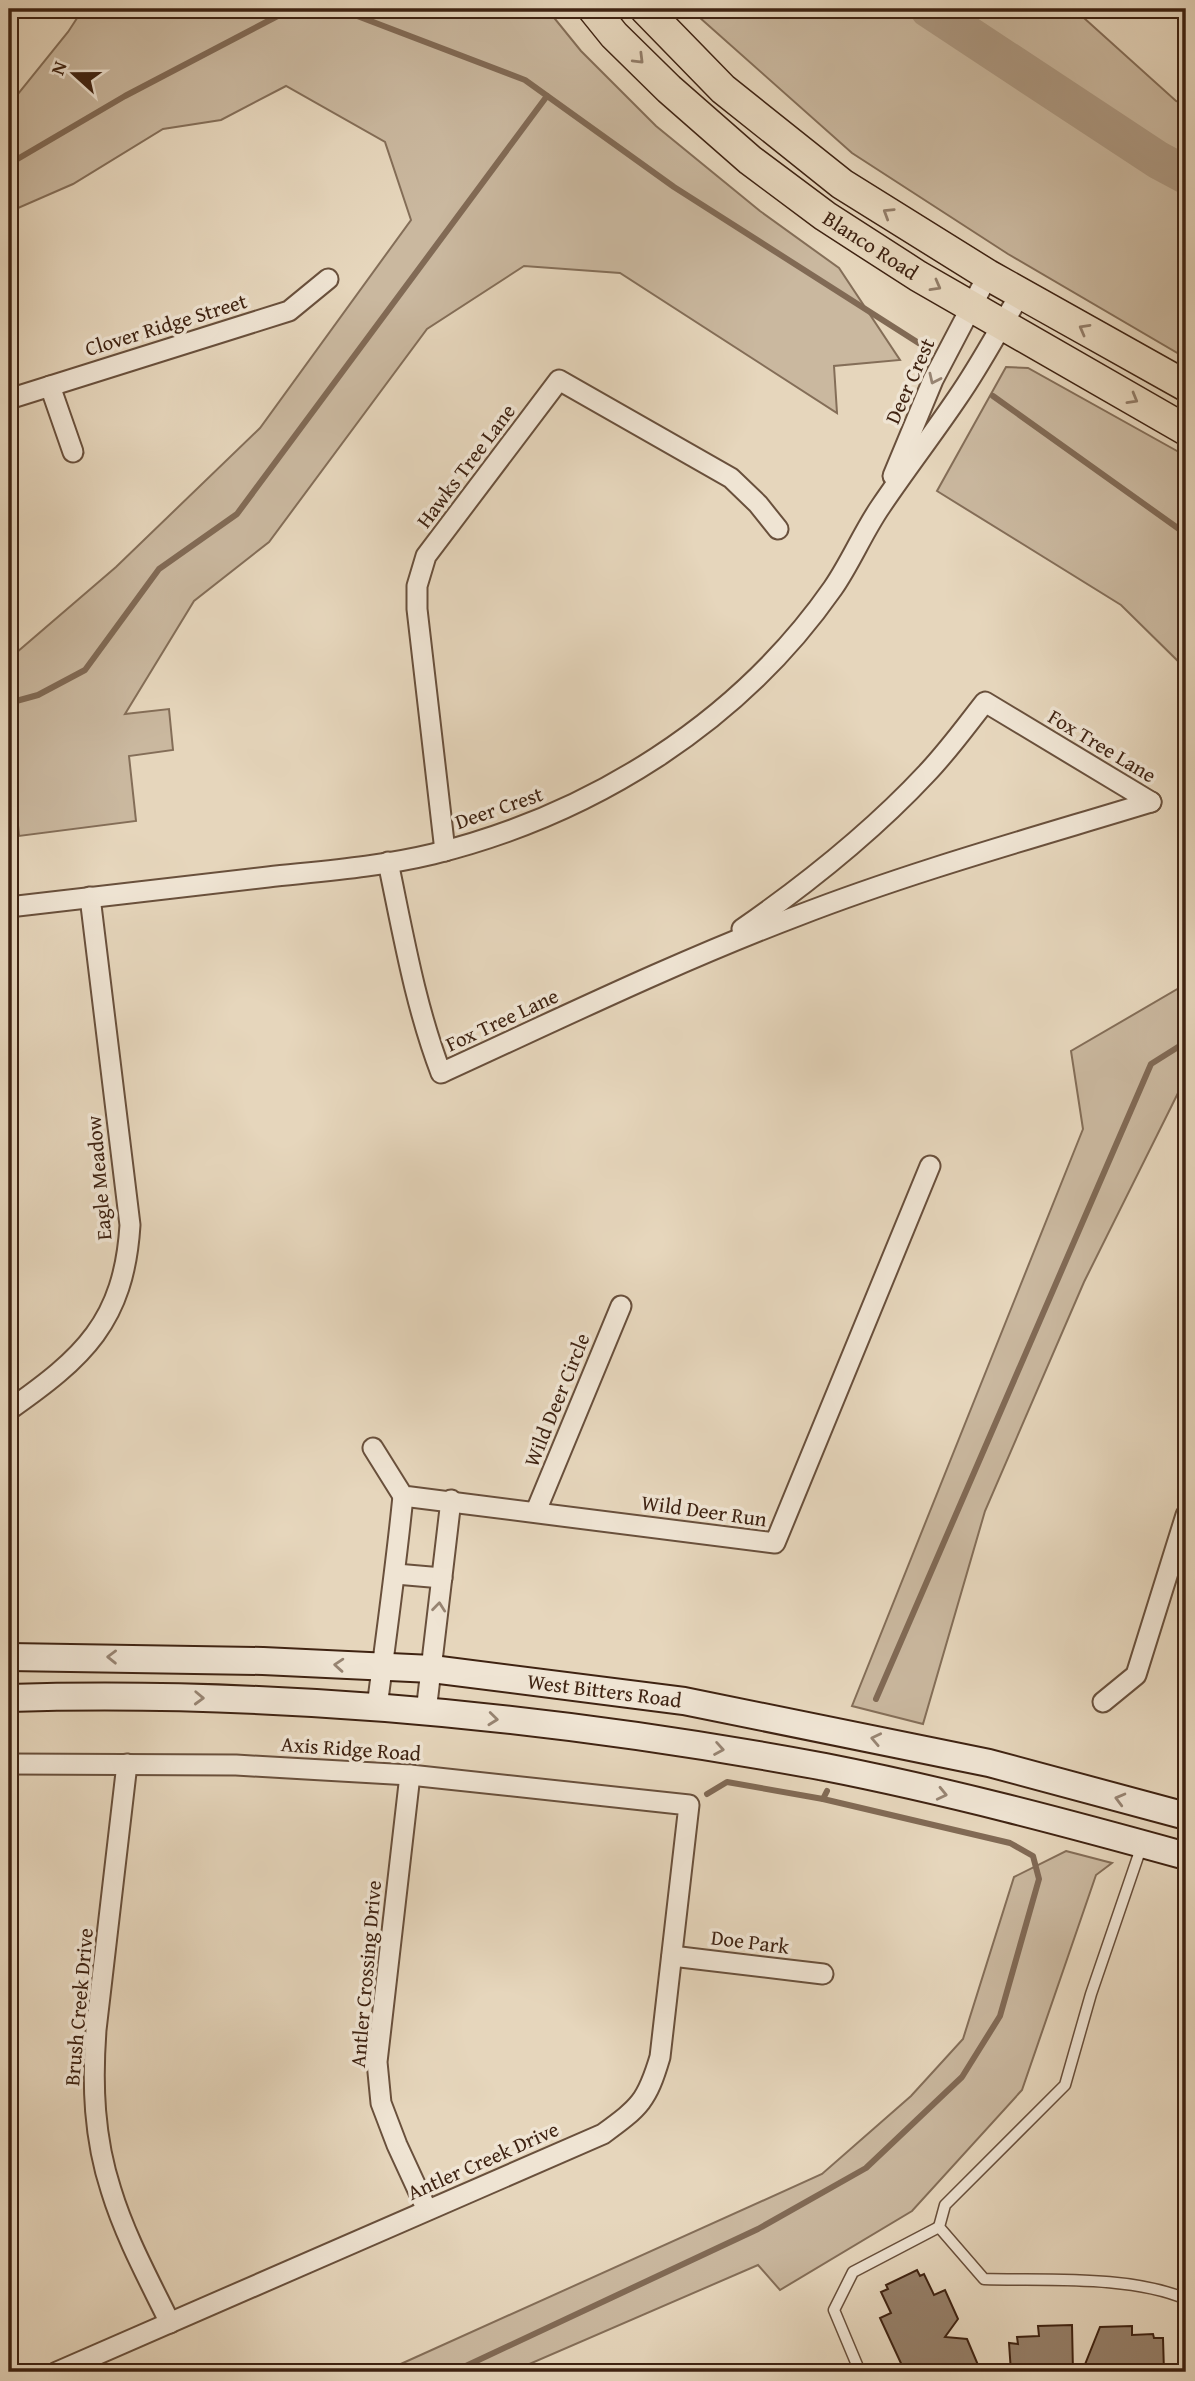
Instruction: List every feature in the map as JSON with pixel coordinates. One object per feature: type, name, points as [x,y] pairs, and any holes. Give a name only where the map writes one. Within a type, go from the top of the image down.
[{"type":"main road","name":"Blanco Road","points":[[593,9],[614,35],[669,89],[750,160],[825,216],[918,276],[1186,430]]},
{"type":"main road","name":"Blanco Road","points":[[645,9],[723,89],[842,184],[988,275],[1186,386]]},
{"type":"main road","name":"West Bitters Road","points":[[9,1657],[263,1661],[432,1669],[684,1701],[989,1763],[1186,1816]]},
{"type":"main road","name":"West Bitters Road","points":[[9,1698],[100,1695],[377,1707],[583,1728],[827,1768],[977,1802],[1186,1856]]},
{"type":"main road","points":[[977,1802],[989,1763]]},
{"type":"street","name":"Deer Crest","points":[[879,509],[933,380],[988,275]]},
{"type":"street","name":"Clover Ridge Street","points":[[9,399],[289,311],[328,279]]},
{"type":"street","name":"Deer Crest","points":[[9,907],[388,862],[445,851],[498,836],[564,810],[626,777],[685,738],[740,694],[789,643],[833,587],[879,509],[960,394],[1021,293]]},
{"type":"street","name":"Hawks Tree Lane","points":[[445,851],[417,608],[417,586],[426,556],[559,380],[732,478],[778,529]]},
{"type":"street","points":[[50,386],[73,452]]},
{"type":"street","name":"Fox Tree Lane","points":[[388,862],[419,1006],[441,1073],[703,954],[797,915],[898,879],[1151,802],[985,702],[928,773],[863,836],[792,893],[703,954]]},
{"type":"street","name":"Eagle Meadow","points":[[9,1410],[49,1381],[80,1354],[92,1339],[113,1304],[129,1246],[130,1226],[90,897]]},
{"type":"street","name":"Wild Deer Run","points":[[402,1496],[775,1543],[930,1166]]},
{"type":"street","name":"Wild Deer Circle","points":[[536,1511],[621,1306]]},
{"type":"street","points":[[373,1448],[402,1496],[396,1574],[390,1596],[377,1707]]},
{"type":"street","points":[[426,1712],[450,1500]]},
{"type":"street","points":[[1103,1702],[1136,1675],[1186,1515]]},
{"type":"street","points":[[396,1574],[442,1578]]},
{"type":"street","name":"Axis Ridge Road","points":[[9,1764],[236,1765],[410,1774],[689,1805]]},
{"type":"street","name":"Brush Creek Drive","points":[[127,1764],[96,2030],[93,2071],[95,2111],[111,2190],[125,2228],[170,2323]]},
{"type":"street","name":"Antler Crossing Drive","points":[[410,1774],[377,2062],[381,2103],[427,2210]]},
{"type":"street","name":"Antler Creek Drive","points":[[57,2372],[603,2134],[635,2110],[652,2085],[660,2057],[689,1805]]},
{"type":"street","name":"Doe Park","points":[[672,1956],[823,1974]]},
{"type":"lane","points":[[860,2372],[834,2310],[853,2272],[939,2227],[945,2206],[1065,2085],[1091,1994],[1143,1844]]},
{"type":"lane","points":[[939,2227],[984,2279],[1114,2283],[1172,2293],[1186,2299]]},
{"type":"shaded area","points":[[83,9],[547,9],[581,51],[656,126],[760,211],[839,268],[900,360],[834,366],[837,413],[620,273],[524,266],[427,329],[269,542],[194,601],[125,714],[169,709],[173,750],[129,756],[136,821],[19,836],[9,728],[9,659],[116,567],[260,428],[411,220],[385,142],[286,86],[221,120],[163,129],[73,184],[9,212],[9,105],[68,32]]},
{"type":"shaded area","points":[[690,9],[1074,9],[1176,101],[1186,105],[1186,358],[1008,254],[852,153]]},
{"type":"shaded area","points":[[1006,367],[1028,368],[1186,456],[1186,669],[1121,605],[937,491]]},
{"type":"shaded area","points":[[1186,984],[1186,1077],[1084,1282],[985,1511],[923,1724],[852,1706],[1083,1129],[1071,1051]]},
{"type":"shaded area","points":[[1066,1851],[1112,1863],[1096,1875],[1022,2090],[912,2211],[780,2290],[758,2265],[511,2372],[383,2372],[822,2174],[911,2096],[963,2039],[1014,1877]]},
{"type":"building","points":[[917,2270],[920,2276],[924,2274],[934,2295],[945,2290],[958,2319],[945,2337],[967,2339],[981,2372],[905,2372],[880,2318],[891,2313],[881,2292],[888,2289],[886,2285]]},
{"type":"building","points":[[1072,2325],[1073,2372],[1011,2372],[1009,2343],[1018,2344],[1017,2337],[1039,2336],[1038,2326]]},
{"type":"building","points":[[1132,2326],[1132,2335],[1153,2334],[1154,2338],[1163,2338],[1164,2372],[1082,2372],[1100,2327]]},
{"type":"waterway","points":[[9,164],[125,96],[291,9]]},
{"type":"waterway","points":[[339,9],[525,80],[674,187],[928,349]]},
{"type":"waterway","points":[[929,9],[1158,160],[1186,175]]},
{"type":"waterway","points":[[9,703],[38,695],[85,670],[159,569],[237,514],[547,96]]},
{"type":"waterway","points":[[993,396],[1186,534]]},
{"type":"waterway","points":[[876,1699],[1151,1064],[1186,1042]]},
{"type":"waterway","points":[[707,1794],[727,1782],[823,1799]]},
{"type":"waterway","points":[[453,2372],[758,2229],[866,2168],[962,2077],[1000,2016],[1039,1879],[1033,1856],[1010,1843],[823,1799],[827,1791]]}]
